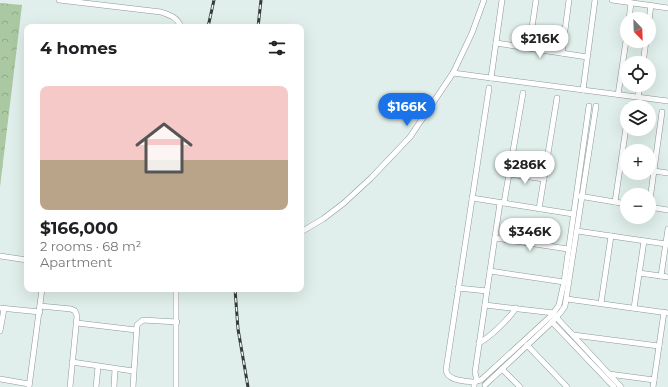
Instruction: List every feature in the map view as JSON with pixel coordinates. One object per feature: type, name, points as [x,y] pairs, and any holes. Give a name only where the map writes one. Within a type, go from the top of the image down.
[{"type":"street","points":[[59,0],[160,12],[171,15],[180,24]]},
{"type":"street","points":[[304,230],[323,219],[344,203],[401,148],[426,115],[453,73],[472,33],[484,0]]},
{"type":"street","points":[[491,78],[502,0]]},
{"type":"street","points":[[529,48],[536,0]]},
{"type":"street","points":[[562,53],[569,0]]},
{"type":"street","points":[[583,90],[595,0]]},
{"type":"street","points":[[612,0],[635,2],[668,8]]},
{"type":"street","points":[[631,12],[635,2]]},
{"type":"street","points":[[650,12],[651,5]]},
{"type":"street","points":[[496,43],[587,57]]},
{"type":"street","points":[[618,95],[625,48]]},
{"type":"street","points":[[453,73],[668,101]]},
{"type":"street","points":[[489,88],[446,372],[451,378],[479,384],[502,369],[552,322],[561,302],[589,106]]},
{"type":"street","points":[[638,97],[639,92]]},
{"type":"street","points":[[479,384],[475,374],[479,343],[495,238],[509,174],[523,93]]},
{"type":"street","points":[[539,209],[556,98]]},
{"type":"street","points":[[479,384],[555,315],[563,310],[567,299],[596,106]]},
{"type":"street","points":[[656,156],[662,112]]},
{"type":"street","points":[[615,202],[625,136]]},
{"type":"street","points":[[656,171],[668,173]]},
{"type":"street","points":[[509,174],[544,178]]},
{"type":"street","points":[[576,196],[620,203]]},
{"type":"street","points":[[472,198],[574,214]]},
{"type":"street","points":[[656,208],[668,210]]},
{"type":"street","points":[[661,276],[668,229]]},
{"type":"street","points":[[577,231],[666,244]]},
{"type":"street","points":[[601,304],[610,236]]},
{"type":"street","points":[[495,238],[568,249]]},
{"type":"street","points":[[634,308],[644,241]]},
{"type":"street","points":[[0,256],[24,260]]},
{"type":"street","points":[[490,271],[564,282]]},
{"type":"street","points":[[639,273],[668,277]]},
{"type":"street","points":[[458,288],[487,291]]},
{"type":"street","points":[[0,379],[29,386],[42,292]]},
{"type":"street","points":[[176,292],[176,387]]},
{"type":"street","points":[[567,299],[666,312],[653,387]]},
{"type":"street","points":[[485,304],[555,315],[621,387]]},
{"type":"street","points":[[40,306],[73,310],[77,316],[70,387]]},
{"type":"street","points":[[0,331],[2,308],[40,312]]},
{"type":"street","points":[[479,343],[487,338],[511,315],[516,308]]},
{"type":"street","points":[[133,387],[137,325],[143,320],[177,322]]},
{"type":"street","points":[[552,322],[612,386]]},
{"type":"street","points":[[77,323],[136,330]]},
{"type":"street","points":[[572,335],[659,346]]},
{"type":"street","points":[[527,345],[567,387]]},
{"type":"street","points":[[72,362],[133,371]]},
{"type":"street","points":[[96,387],[98,367]]},
{"type":"street","points":[[114,387],[115,368]]},
{"type":"street","points":[[502,369],[520,387]]},
{"type":"street","points":[[609,374],[654,380]]},
{"type":"street","points":[[511,387],[514,380]]},
{"type":"green space","points":[[0,3],[22,5],[0,187]]},
{"type":"railway","points":[[209,24],[214,0]]},
{"type":"railway","points":[[258,24],[261,0]]},
{"type":"railway","points":[[235,292],[238,329],[248,387]]}]
